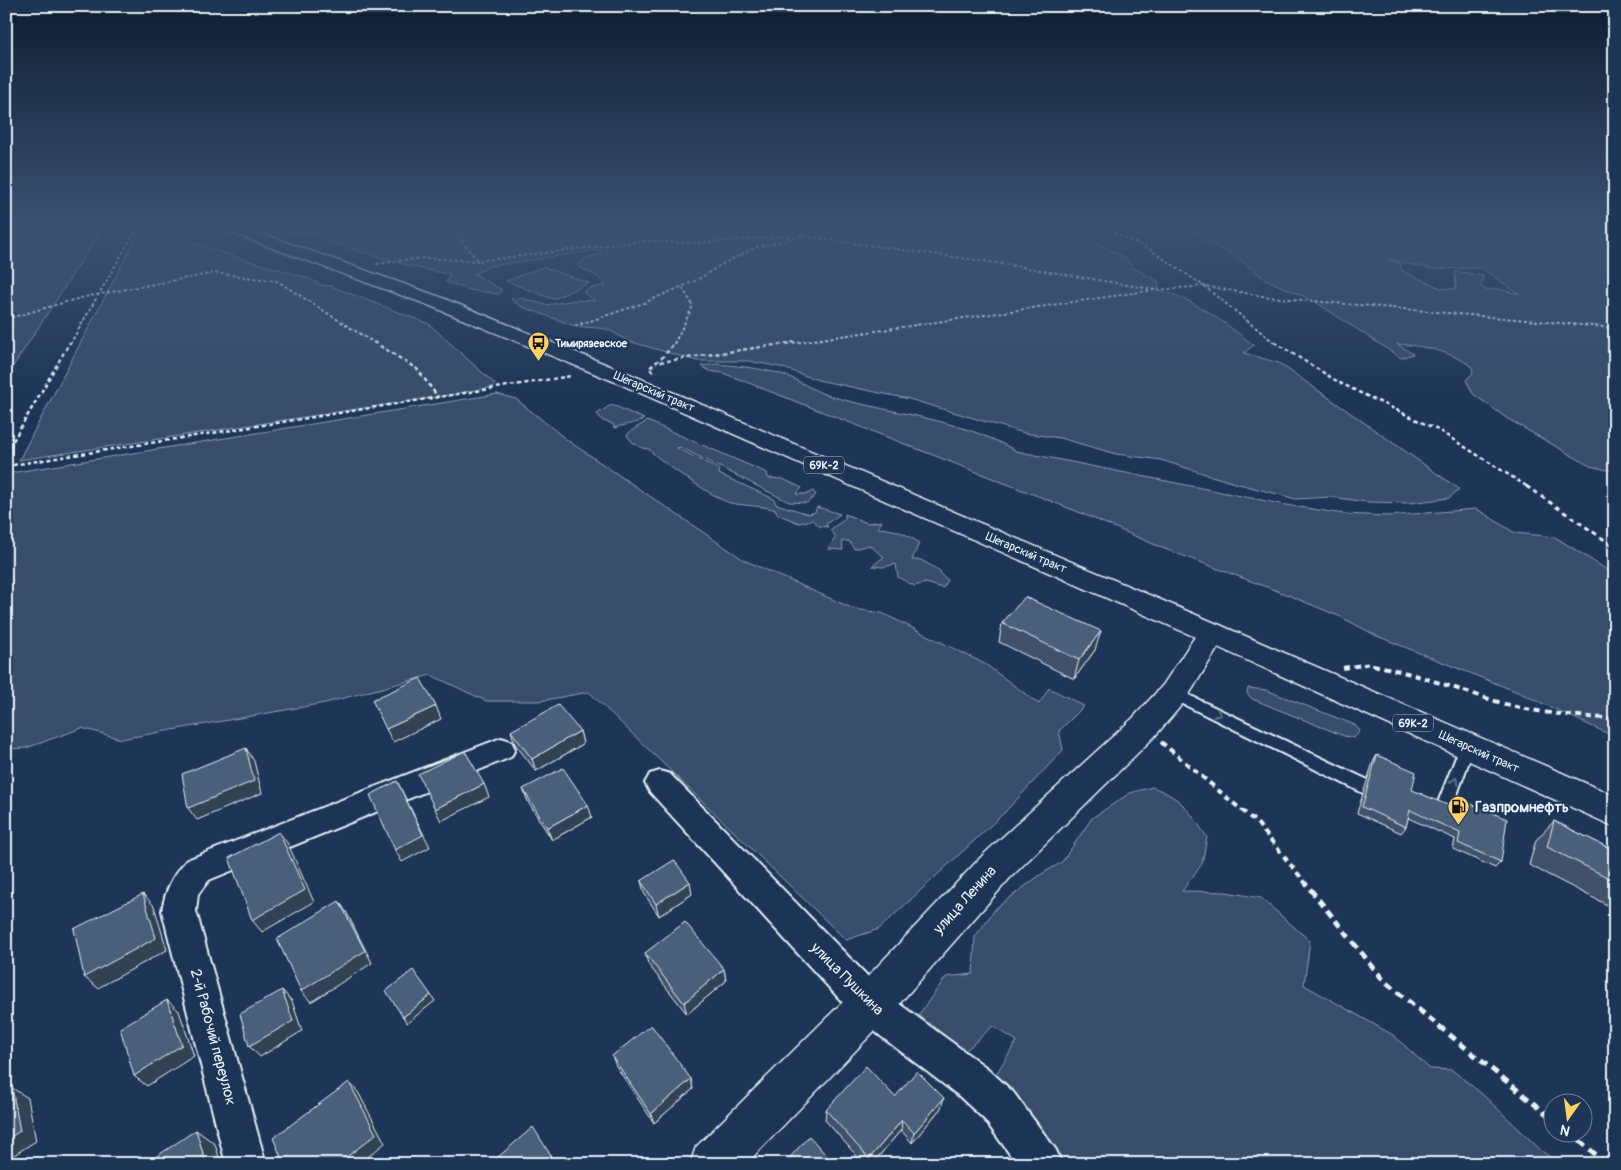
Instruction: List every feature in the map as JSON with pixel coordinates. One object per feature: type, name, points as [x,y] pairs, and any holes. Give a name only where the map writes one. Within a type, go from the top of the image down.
[{"type":"main road","name":"Шегарский тракт","points":[[382,283],[434,301],[620,377],[1212,633],[1615,812]]},
{"type":"main road","name":"улица Ленина","points":[[713,1164],[870,1005],[997,866],[1144,727],[1174,693],[1212,633]]},
{"type":"street","name":"2-й Рабочий переулок","points":[[246,1164],[179,911],[183,889],[198,870],[501,749]]},
{"type":"street","name":"улица Пушкина","points":[[660,783],[870,1005],[973,1082],[999,1106],[1042,1164]]},
{"type":"lane","points":[[1174,693],[1392,799]]},
{"type":"lane","points":[[1426,812],[1441,817],[1468,747]]},
{"type":"path","points":[[6,453],[105,283]]},
{"type":"path","points":[[6,319],[98,295],[164,283]]},
{"type":"path","points":[[280,283],[417,370],[438,397]]},
{"type":"path","points":[[575,326],[644,303],[690,283]]},
{"type":"path","points":[[1114,283],[1157,290]]},
{"type":"path","points":[[1199,283],[1279,346],[1340,383],[1438,430],[1506,472],[1615,547]]},
{"type":"path","points":[[682,287],[693,306],[680,337],[660,362],[1157,290],[1204,286],[1269,297],[1615,328]]},
{"type":"path","points":[[6,466],[577,375]]},
{"type":"path","points":[[1320,681],[1346,666],[1368,664],[1405,671],[1506,704],[1553,714],[1615,719]]},
{"type":"path","points":[[1144,727],[1257,823],[1385,982],[1544,1112]]},
{"type":"path","points":[[1581,1142],[1607,1164]]},
{"type":"shaded area","points":[[6,283],[67,283],[6,377]]},
{"type":"shaded area","points":[[112,283],[317,283],[331,286],[429,324],[495,384],[493,387],[438,397],[19,460]]},
{"type":"shaded area","points":[[448,283],[489,283],[502,290],[498,294],[469,290]]},
{"type":"shaded area","points":[[510,283],[589,283],[553,299]]},
{"type":"shaded area","points":[[603,283],[1159,283],[1158,290],[1196,305],[1254,345],[1244,353],[1279,363],[1459,489],[1449,498],[1410,503],[1367,502],[1331,497],[1296,499],[1231,482],[1161,460],[1116,454],[1060,438],[1024,433],[909,399],[818,380],[780,367],[749,361],[697,361],[628,341],[607,329],[575,326],[520,306],[511,299],[521,298],[546,305],[576,300],[595,301],[583,292],[590,288],[606,286]]},
{"type":"shaded area","points":[[1273,283],[1429,283],[1441,288],[1456,289],[1456,283],[1482,283],[1481,286],[1486,290],[1498,289],[1519,294],[1503,283],[1615,283],[1615,476],[1611,471],[1590,466],[1508,419],[1473,394],[1466,380],[1473,373],[1472,367],[1464,362],[1436,350],[1397,344],[1413,354],[1401,358],[1314,301]]},
{"type":"shaded area","points":[[717,364],[781,374],[830,396],[972,431],[1016,451],[1286,505],[1344,514],[1388,516],[1477,509],[1515,533],[1555,537],[1615,575],[1615,737],[1520,693],[1377,636],[1341,617],[1288,595],[1165,549],[1076,511],[701,366]]},
{"type":"shaded area","points":[[497,394],[516,399],[567,440],[744,560],[854,609],[882,613],[985,664],[1039,704],[1049,688],[1084,706],[1059,731],[1063,750],[1004,813],[879,929],[846,940],[589,692],[540,701],[486,701],[431,675],[325,703],[121,739],[82,728],[26,748],[6,749],[6,480],[10,473]]},
{"type":"shaded area","points":[[611,405],[644,419],[614,428],[613,424],[603,421],[597,414]]},
{"type":"shaded area","points":[[647,421],[767,473],[768,478],[783,479],[802,488],[796,494],[807,494],[813,491],[816,495],[807,503],[789,502],[680,447],[677,448],[720,470],[719,474],[774,499],[776,504],[809,514],[815,512],[817,507],[840,514],[826,524],[828,527],[819,526],[812,520],[799,523],[777,514],[776,510],[770,508],[730,503],[673,469],[649,449],[640,447],[631,441],[627,435]]},
{"type":"shaded area","points":[[845,514],[867,523],[882,521],[878,528],[900,532],[919,543],[912,560],[921,560],[940,571],[942,576],[948,580],[943,588],[926,583],[914,586],[898,577],[896,564],[883,567],[872,566],[884,557],[869,545],[854,549],[849,541],[842,541],[843,550],[828,549],[836,537],[830,530],[845,519]]},
{"type":"shaded area","points":[[1248,688],[1266,690],[1355,725],[1360,731],[1354,738],[1344,736],[1252,699],[1247,693]]},
{"type":"shaded area","points":[[1152,787],[1163,791],[1184,806],[1207,837],[1202,864],[1182,891],[1226,892],[1261,898],[1310,941],[1304,985],[1393,1035],[1430,1069],[1452,1070],[1482,1094],[1543,1152],[1561,1164],[1063,1164],[1042,1130],[1006,1094],[996,1074],[1017,1041],[993,1026],[962,1054],[930,1038],[919,1014],[946,977],[973,974],[975,937],[996,908],[1040,875],[1062,862],[1092,818],[1130,793]]},
{"type":"building","points":[[1025,597],[1101,631],[1079,660],[1002,623]]},
{"type":"building","points":[[420,678],[436,706],[386,729],[372,700]]},
{"type":"building","points":[[558,705],[580,731],[532,759],[511,731]]},
{"type":"building","points":[[246,748],[254,781],[188,808],[182,774]]},
{"type":"building","points":[[465,751],[484,784],[435,809],[418,774]]},
{"type":"building","points":[[1377,755],[1416,772],[1412,790],[1464,812],[1466,802],[1507,819],[1501,862],[1458,843],[1460,833],[1410,810],[1406,827],[1362,807]]},
{"type":"building","points":[[563,768],[588,805],[547,828],[523,789]]},
{"type":"building","points":[[397,781],[423,835],[395,850],[370,795]]},
{"type":"building","points":[[1554,821],[1615,851],[1615,881],[1547,847]]},
{"type":"building","points":[[279,832],[305,890],[252,920],[229,858]]},
{"type":"building","points":[[674,860],[690,882],[656,904],[641,881]]},
{"type":"building","points":[[143,894],[156,938],[84,977],[74,929]]},
{"type":"building","points":[[339,901],[365,951],[301,991],[277,939]]},
{"type":"building","points":[[685,922],[724,969],[684,1003],[645,953]]},
{"type":"building","points":[[413,970],[431,995],[403,1017],[386,991]]},
{"type":"building","points":[[282,990],[293,1021],[249,1046],[240,1014]]},
{"type":"building","points":[[167,1000],[182,1045],[134,1076],[120,1028]]},
{"type":"building","points":[[651,1025],[691,1079],[651,1114],[612,1056]]},
{"type":"building","points":[[866,1066],[895,1097],[917,1071],[944,1098],[914,1133],[902,1120],[869,1159],[826,1110]]},
{"type":"building","points":[[349,1082],[376,1134],[338,1164],[284,1164],[273,1138]]},
{"type":"building","points":[[12,1088],[20,1131],[6,1140],[6,1091]]},
{"type":"building","points":[[533,1127],[556,1164],[490,1164]]},
{"type":"building","points":[[196,1130],[206,1164],[145,1164]]},
{"type":"building","points":[[809,1136],[834,1164],[784,1164]]},
{"type":"place","name":"Тимирязевское","points":[[539,362]]},
{"type":"place","name":"Газпромнефть","points":[[1459,826]]}]
